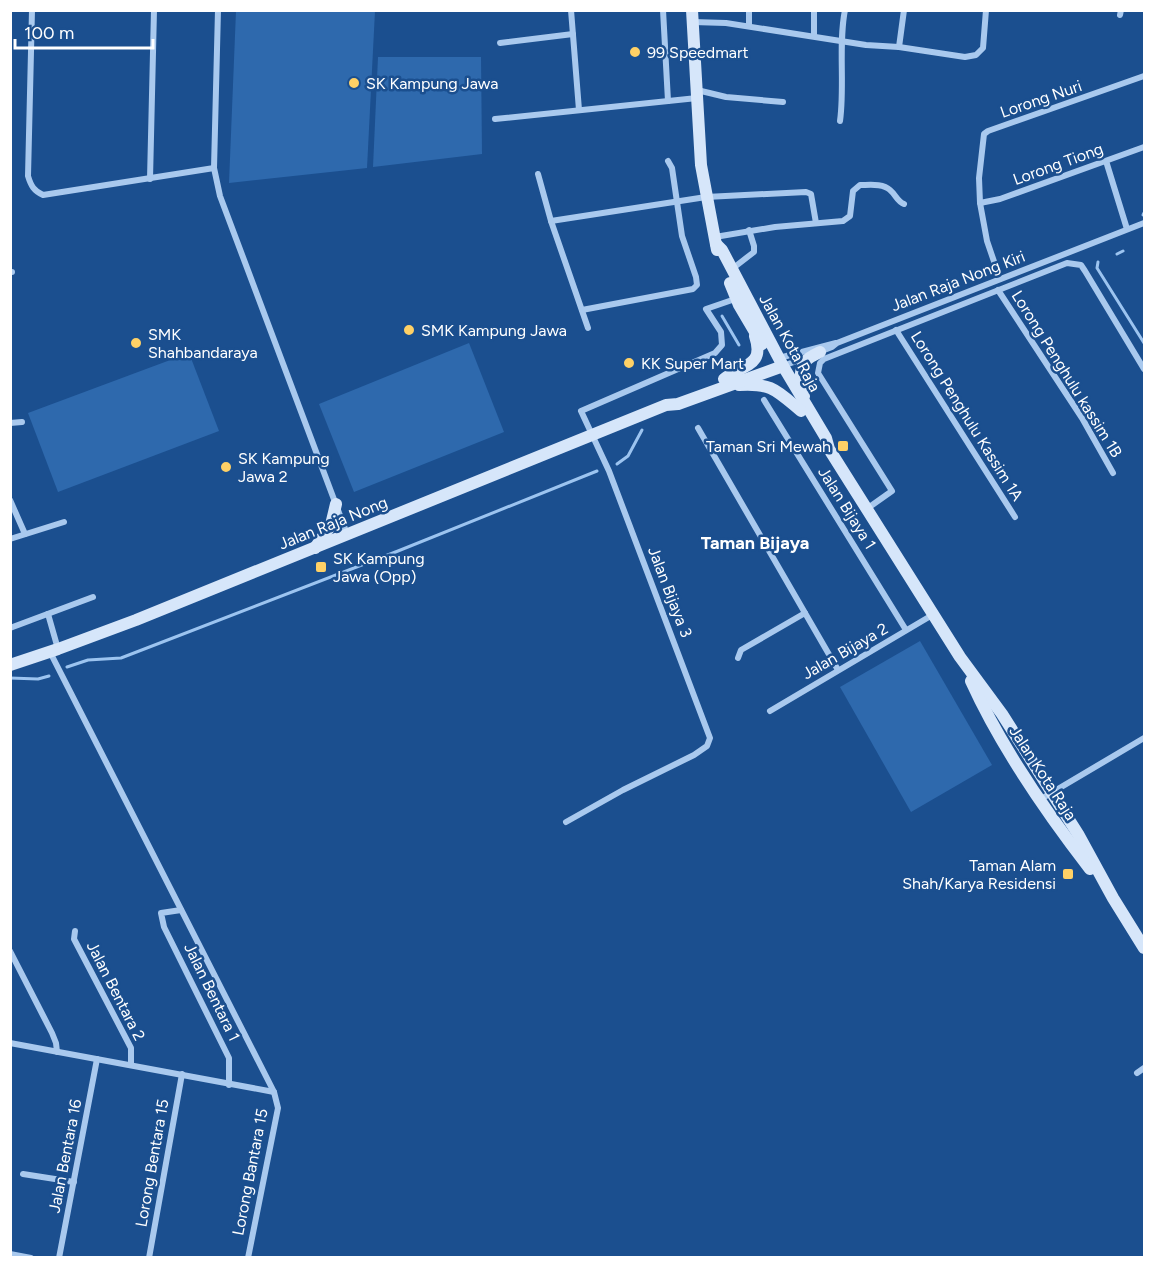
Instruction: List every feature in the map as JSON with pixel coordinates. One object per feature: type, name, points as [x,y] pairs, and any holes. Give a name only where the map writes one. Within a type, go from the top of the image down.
[{"type":"main road","name":"Jalan Kota Raja","points":[[693,16],[701,165],[706,197],[715,240],[731,270],[740,297],[802,407],[826,438],[829,448],[960,657],[1002,714],[1046,796],[1078,834],[1144,948]]},
{"type":"main road","points":[[715,240],[717,252],[740,297],[759,351],[749,365],[725,382]]},
{"type":"main road","points":[[753,329],[777,363]]},
{"type":"main road","points":[[802,407],[802,371],[806,361],[820,352]]},
{"type":"main road","name":"Jalan Raja Nong","points":[[10,665],[54,651],[314,549],[666,405],[675,397],[777,363]]},
{"type":"main road","points":[[725,382],[764,385],[802,407]]},
{"type":"main road","points":[[314,549],[331,525],[336,504]]},
{"type":"street","points":[[32,10],[28,176],[36,191],[43,195],[214,168]]},
{"type":"street","points":[[150,179],[154,10]]},
{"type":"street","points":[[218,10],[214,168],[220,196],[347,534]]},
{"type":"street","points":[[571,10],[579,110]]},
{"type":"street","points":[[663,10],[668,101]]},
{"type":"street","points":[[749,10],[749,26]]},
{"type":"street","points":[[814,10],[814,36]]},
{"type":"street","points":[[840,121],[843,105],[845,10]]},
{"type":"street","points":[[900,47],[904,10]]},
{"type":"street","points":[[693,16],[866,45],[900,47],[965,57],[976,55],[982,48],[986,10]]},
{"type":"street","points":[[500,43],[573,34]]},
{"type":"street","name":"Lorong Nuri","points":[[999,279],[987,241],[980,203],[979,178],[984,134],[1144,76]]},
{"type":"street","points":[[495,119],[668,101],[697,94],[783,102]]},
{"type":"street","name":"Lorong Tiong","points":[[980,203],[1000,199],[1144,147]]},
{"type":"street","points":[[582,310],[693,289],[697,285],[682,236],[672,168],[668,161]]},
{"type":"street","points":[[1106,161],[1127,229]]},
{"type":"street","points":[[538,174],[551,220],[588,328]]},
{"type":"street","points":[[715,240],[749,231],[843,221],[850,216],[853,191],[860,185],[884,186],[891,190],[899,202],[904,204]]},
{"type":"street","points":[[551,220],[706,197],[806,192],[811,194],[814,200],[816,223]]},
{"type":"street","name":"Jalan Raja Nong Kiri","points":[[777,363],[832,348],[837,343],[1144,223]]},
{"type":"street","points":[[731,270],[754,252],[749,231]]},
{"type":"street","points":[[868,508],[892,491],[818,373],[820,363],[824,359],[1064,263],[1081,265],[1144,369]]},
{"type":"street","name":"Lorong Penghulu kassim 1B","points":[[998,290],[1082,418],[1113,473]]},
{"type":"street","points":[[593,435],[580,411],[715,353],[722,345],[721,332],[706,309],[740,297]]},
{"type":"street","name":"Lorong Penghulu Kassim 1A","points":[[896,330],[1015,517]]},
{"type":"street","points":[[777,363],[830,343],[837,343]]},
{"type":"street","name":"Jalan Bijaya 1","points":[[764,400],[906,630]]},
{"type":"street","points":[[10,423],[22,422]]},
{"type":"street","points":[[698,428],[838,670]]},
{"type":"street","name":"Jalan Bijaya 3","points":[[566,822],[623,790],[694,755],[710,742],[710,733],[593,435]]},
{"type":"street","points":[[10,500],[25,534]]},
{"type":"street","points":[[10,539],[64,522]]},
{"type":"street","points":[[10,628],[93,597]]},
{"type":"street","points":[[738,658],[741,650],[806,613]]},
{"type":"street","points":[[48,614],[54,651],[274,1092]]},
{"type":"street","name":"Jalan Bijaya 2","points":[[770,711],[934,614]]},
{"type":"street","points":[[1046,796],[1144,738]]},
{"type":"street","name":"Jalan Bentara 1","points":[[181,909],[161,913],[164,927],[229,1058],[229,1085]]},
{"type":"street","name":"Jalan Bentara 2","points":[[75,931],[74,939],[131,1048],[131,1064]]},
{"type":"street","points":[[10,951],[52,1033],[57,1052]]},
{"type":"street","points":[[10,1043],[274,1092]]},
{"type":"street","name":"Jalan Bentara 16","points":[[59,1257],[97,1059]]},
{"type":"street","points":[[1137,1072],[1144,1068]]},
{"type":"street","name":"Lorong Bentara 15","points":[[149,1257],[182,1074]]},
{"type":"street","name":"Lorong Bantara 15","points":[[248,1257],[278,1108],[274,1092]]},
{"type":"street","points":[[23,1174],[74,1182]]},
{"type":"street","points":[[10,1254],[31,1257]]},
{"type":"shaded area","points":[[236,11],[375,11],[367,168],[229,183]]},
{"type":"shaded area","points":[[378,57],[481,57],[482,154],[373,167]]},
{"type":"shaded area","points":[[469,343],[504,432],[354,492],[319,404]]},
{"type":"shaded area","points":[[189,353],[219,431],[58,492],[28,413]]},
{"type":"shaded area","points":[[920,641],[992,765],[911,812],[840,687]]},
{"type":"waterway","points":[[1117,254],[1123,251]]},
{"type":"waterway","points":[[1098,262],[1097,268],[1144,343]]},
{"type":"waterway","points":[[722,316],[739,345]]},
{"type":"waterway","points":[[617,464],[628,456],[642,430]]},
{"type":"waterway","points":[[67,667],[88,660],[121,658],[597,471]]},
{"type":"waterway","points":[[10,678],[38,679],[49,676]]},
{"type":"place","name":"99 Speedmart","points":[[635,52]]},
{"type":"place","name":"SK Kampung Jawa","points":[[354,83]]},
{"type":"place","name":"SMK Kampung Jawa","points":[[409,330]]},
{"type":"place","name":"SMK Shahbandaraya","points":[[136,343]]},
{"type":"place","name":"KK Super Mart","points":[[629,363]]},
{"type":"place","name":"Taman Sri Mewah","points":[[843,446]]},
{"type":"place","name":"SK Kampung Jawa 2","points":[[226,467]]},
{"type":"place","name":"SK Kampung Jawa (Opp)","points":[[321,567]]},
{"type":"place","name":"Taman Alam Shah/Karya Residensi","points":[[1068,874]]},
{"type":"district","name":"Taman Bijaya","points":[[755,543]]}]
